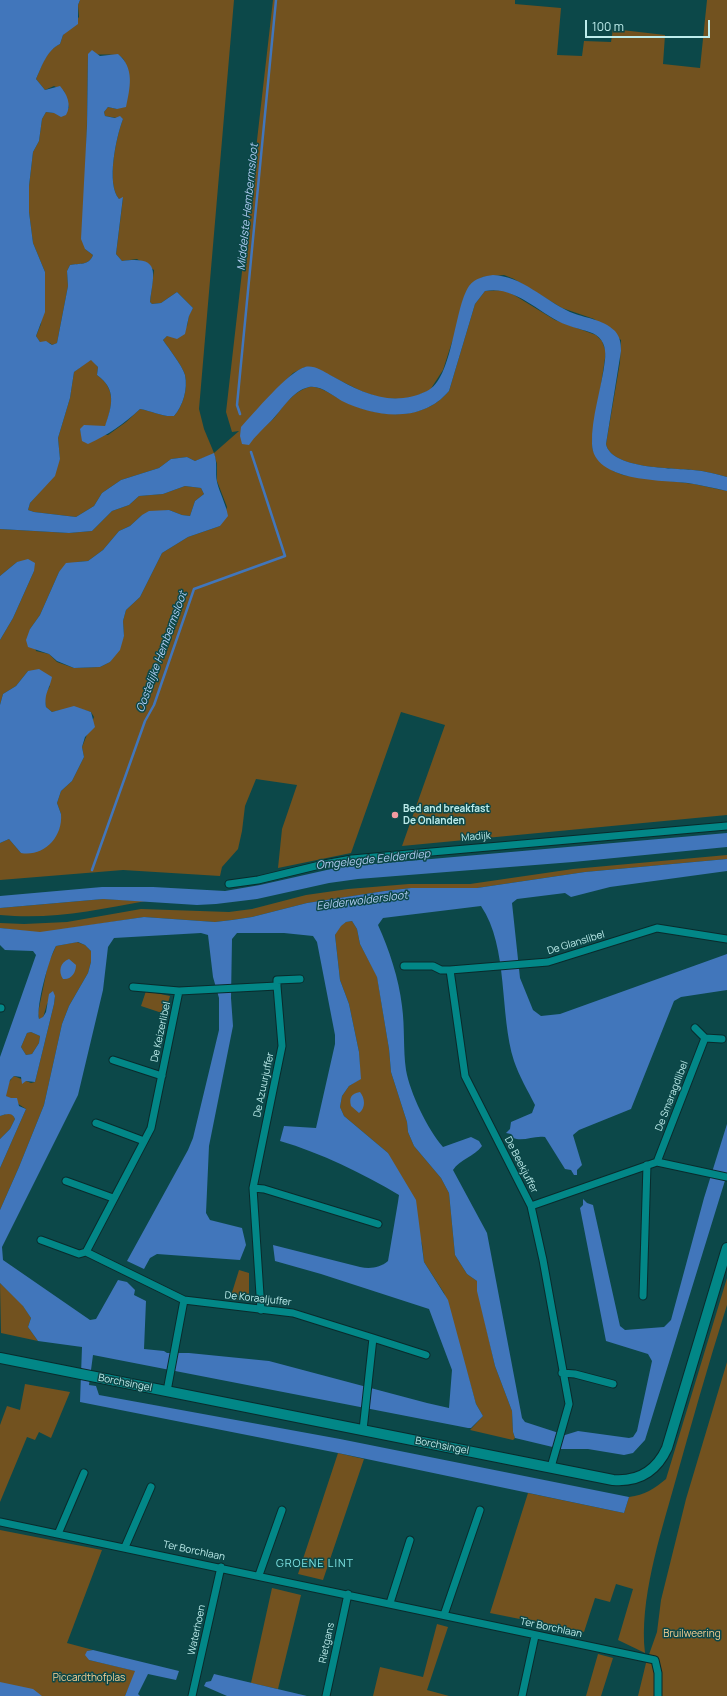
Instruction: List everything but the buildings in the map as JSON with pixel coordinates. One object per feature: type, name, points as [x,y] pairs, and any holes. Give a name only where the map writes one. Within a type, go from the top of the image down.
[{"type":"main road","name":"Borchsingel","points":[[0,1358],[621,1480],[640,1477],[647,1474],[658,1463],[667,1448],[727,1248]]},
{"type":"street","name":"Madijk","points":[[229,884],[258,880],[317,865],[352,859],[727,826]]},
{"type":"street","name":"De Glanslibel","points":[[404,966],[433,966],[442,970],[450,970],[548,962],[657,928],[727,939]]},
{"type":"street","name":"De Beekjuffer","points":[[450,970],[465,1076],[531,1206],[552,1306],[562,1373],[569,1404],[551,1467]]},
{"type":"street","points":[[277,986],[277,980],[300,979]]},
{"type":"street","name":"De Keizerlibel","points":[[133,988],[179,991],[277,986]]},
{"type":"street","name":"De Azuurjuffer","points":[[261,1310],[253,1188],[282,1046],[277,986]]},
{"type":"street","name":"De Keizerlibel","points":[[86,1252],[151,1128],[179,991]]},
{"type":"street","points":[[694,1028],[705,1038],[722,1039]]},
{"type":"street","name":"De Smaragdlibel","points":[[658,1162],[705,1038]]},
{"type":"street","name":"De Keizerlibel","points":[[113,1060],[162,1076]]},
{"type":"street","points":[[96,1123],[144,1141]]},
{"type":"street","points":[[531,1206],[658,1162],[727,1177]]},
{"type":"street","points":[[643,1296],[647,1165]]},
{"type":"street","points":[[66,1181],[113,1198]]},
{"type":"street","points":[[253,1188],[264,1189],[378,1224]]},
{"type":"street","points":[[41,1240],[79,1254],[86,1252]]},
{"type":"street","name":"De Koraaljuffer","points":[[86,1252],[184,1300],[261,1310],[293,1312],[426,1355]]},
{"type":"street","points":[[167,1391],[184,1300]]},
{"type":"street","points":[[363,1430],[373,1338]]},
{"type":"street","points":[[562,1373],[575,1374],[613,1384]]},
{"type":"street","points":[[58,1534],[84,1474]]},
{"type":"street","points":[[126,1547],[151,1486]]},
{"type":"street","points":[[259,1575],[282,1510]]},
{"type":"street","points":[[444,1615],[480,1510]]},
{"type":"street","name":"Ter Borchlaan","points":[[0,1522],[259,1575],[536,1636],[655,1660],[658,1673],[658,1696]]},
{"type":"street","points":[[390,1603],[410,1540]]},
{"type":"street","name":"Waterhoen","points":[[192,1696],[221,1567]]},
{"type":"street","name":"Rietgans","points":[[326,1696],[348,1594]]},
{"type":"street","points":[[522,1696],[536,1636]]},
{"type":"green space","points":[[80,0],[234,0],[199,409],[204,429],[214,453],[239,431],[232,432],[226,412],[273,0],[515,0],[515,4],[561,8],[557,55],[582,56],[584,41],[611,42],[613,29],[665,35],[663,64],[700,68],[707,0],[727,0],[727,477],[697,470],[644,466],[630,463],[610,452],[606,444],[620,362],[621,340],[594,319],[562,308],[514,279],[504,275],[482,277],[452,342],[443,370],[430,390],[414,397],[399,399],[381,398],[361,391],[333,377],[305,367],[293,373],[256,411],[250,443],[252,439],[275,417],[294,395],[309,387],[317,387],[353,405],[382,413],[411,413],[425,409],[438,402],[449,391],[475,304],[485,291],[503,290],[555,320],[596,335],[602,341],[606,352],[592,444],[593,451],[613,471],[623,475],[694,484],[727,491],[727,815],[402,846],[445,725],[401,712],[351,853],[278,868],[282,829],[297,785],[256,779],[245,806],[238,849],[222,867],[220,876],[123,870],[0,880],[0,843],[9,839],[21,853],[61,814],[57,803],[61,791],[72,781],[84,757],[82,747],[94,717],[91,712],[82,709],[66,709],[52,712],[46,707],[44,696],[50,686],[28,671],[16,686],[3,694],[0,705],[0,640],[13,618],[34,571],[17,562],[0,576],[0,529],[69,533],[92,531],[112,511],[129,505],[139,496],[163,494],[185,486],[201,488],[204,494],[195,501],[190,516],[182,515],[169,510],[142,515],[130,526],[119,531],[103,550],[88,561],[77,562],[59,572],[40,615],[30,629],[36,651],[49,654],[57,662],[74,668],[100,667],[110,662],[124,636],[123,621],[126,610],[140,597],[162,553],[188,537],[220,526],[227,507],[217,481],[217,464],[214,454],[195,461],[187,457],[171,459],[159,468],[121,480],[102,493],[94,506],[76,517],[28,510],[30,503],[44,487],[60,459],[58,438],[70,398],[74,372],[91,359],[98,367],[97,375],[108,386],[111,399],[110,412],[105,427],[91,426],[80,429],[81,433],[108,435],[126,422],[140,409],[161,415],[174,416],[182,402],[186,386],[183,371],[163,340],[167,336],[187,326],[189,315],[193,308],[177,292],[161,303],[152,304],[150,302],[154,270],[137,259],[122,261],[116,254],[123,198],[119,199],[115,192],[113,172],[115,148],[123,119],[105,116],[104,112],[108,107],[117,109],[125,78],[125,63],[122,57],[116,55],[88,54],[85,249],[93,255],[89,261],[70,265],[67,271],[68,286],[57,343],[52,345],[50,343],[40,342],[36,336],[41,324],[45,272],[33,243],[29,212],[29,186],[33,152],[39,141],[42,119],[46,112],[54,113],[69,108],[64,91],[54,86],[45,90],[36,79],[48,54],[60,44],[63,35],[79,17],[78,5]]},
{"type":"green space","points":[[727,855],[727,859],[585,872],[477,888],[411,888],[385,891],[307,903],[252,917],[215,922],[144,917],[40,933],[0,928],[0,923],[24,924],[67,922],[141,909],[229,912],[252,909],[306,895],[348,889],[409,884],[470,884],[573,869]]},
{"type":"green space","points":[[103,899],[146,901],[92,911],[56,915],[0,915],[0,908]]},
{"type":"green space","points":[[352,921],[357,929],[360,944],[377,976],[389,1049],[391,1072],[407,1122],[408,1132],[414,1146],[441,1178],[449,1193],[455,1255],[467,1274],[477,1281],[495,1366],[512,1411],[513,1432],[515,1438],[513,1440],[470,1430],[483,1416],[476,1404],[444,1293],[424,1262],[422,1244],[388,1153],[344,1116],[340,1107],[342,1096],[349,1086],[360,1079],[359,1052],[349,1004],[340,980],[335,935],[340,926],[346,922]]},
{"type":"green space","points":[[77,942],[85,945],[91,951],[91,962],[88,973],[69,1006],[62,1024],[44,1105],[0,1210],[0,1168],[26,1109],[6,1096],[7,1087],[14,1076],[31,1083],[35,1082],[55,996],[47,1004],[43,1018],[39,1019],[38,1013],[48,964],[56,946]]},
{"type":"green space","points":[[146,991],[170,996],[165,1014],[141,1006]]},
{"type":"green space","points":[[31,1032],[40,1036],[39,1043],[32,1054],[26,1055],[21,1047],[27,1033]]},
{"type":"green space","points":[[9,1113],[13,1115],[15,1119],[10,1129],[0,1139],[0,1116]]},
{"type":"green space","points":[[239,1270],[249,1273],[249,1301],[230,1299]]},
{"type":"green space","points":[[727,1278],[727,1305],[706,1373],[652,1569],[645,1612],[645,1653],[618,1640],[633,1589],[616,1584],[610,1602],[595,1598],[584,1632],[490,1613],[528,1493],[624,1513],[629,1497],[640,1495],[649,1491],[666,1479]]},
{"type":"green space","points":[[0,1283],[22,1304],[31,1318],[28,1327],[38,1341],[1,1333]]},
{"type":"green space","name":"Bruilweering","points":[[727,1362],[727,1696],[638,1696],[646,1663],[657,1632],[661,1600],[686,1499]]},
{"type":"green space","points":[[25,1384],[70,1392],[51,1438],[39,1432],[35,1440],[27,1437],[0,1502],[0,1425],[7,1406],[20,1410]]},
{"type":"green space","points":[[338,1453],[364,1459],[323,1580],[298,1574]]},
{"type":"green space","points":[[0,1530],[102,1550],[67,1643],[93,1650],[87,1651],[89,1660],[136,1671],[125,1696],[0,1696]]},
{"type":"green space","points":[[272,1588],[301,1595],[278,1689],[251,1683]]},
{"type":"green space","points":[[437,1624],[448,1627],[427,1690],[449,1696],[373,1696],[380,1667],[423,1677]]},
{"type":"green space","points":[[598,1654],[613,1658],[601,1696],[586,1696]]},
{"type":"water","points":[[0,0],[80,0],[78,5],[78,24],[63,35],[60,44],[48,54],[36,79],[45,90],[60,86],[67,96],[69,107],[66,115],[61,117],[54,113],[46,112],[42,119],[39,141],[33,152],[29,186],[29,212],[33,243],[45,272],[45,312],[36,336],[40,342],[46,341],[52,345],[57,343],[68,286],[67,271],[70,265],[89,261],[93,255],[85,249],[81,239],[87,126],[88,54],[92,50],[100,56],[118,54],[127,66],[130,79],[126,107],[117,109],[108,107],[104,112],[105,116],[115,118],[120,116],[123,119],[115,148],[113,172],[115,192],[119,199],[123,197],[116,254],[122,261],[143,261],[149,264],[152,268],[153,282],[150,302],[152,304],[161,303],[177,292],[193,308],[189,316],[185,334],[177,339],[167,336],[163,340],[178,362],[186,380],[184,397],[174,416],[161,415],[140,409],[128,420],[102,437],[88,444],[82,441],[80,429],[84,425],[105,426],[111,405],[108,386],[97,375],[98,367],[91,360],[74,372],[70,398],[58,438],[60,459],[55,476],[30,503],[28,510],[76,517],[94,506],[102,493],[121,480],[159,468],[171,459],[187,457],[195,461],[214,453],[217,482],[228,516],[220,526],[188,537],[162,553],[140,597],[126,610],[123,621],[124,636],[120,650],[110,662],[100,667],[74,668],[57,661],[49,654],[28,647],[26,640],[30,629],[40,615],[59,572],[66,563],[88,561],[103,550],[119,531],[130,526],[149,511],[169,510],[182,515],[190,516],[195,501],[204,494],[201,488],[185,486],[163,494],[139,496],[129,505],[112,511],[92,531],[69,533],[0,529]]},
{"type":"water","points":[[493,275],[504,276],[523,284],[560,307],[575,314],[605,324],[617,333],[620,340],[621,351],[606,444],[610,452],[630,463],[644,466],[697,470],[727,477],[727,491],[688,483],[631,477],[604,466],[595,456],[592,444],[593,424],[604,370],[605,350],[603,343],[599,337],[593,333],[557,320],[517,296],[496,290],[485,291],[475,304],[449,391],[438,401],[413,413],[384,414],[356,407],[342,401],[322,389],[309,387],[293,396],[249,445],[242,444],[240,436],[241,427],[281,384],[298,370],[305,367],[318,369],[354,387],[377,396],[401,398],[414,396],[427,391],[436,384],[448,358],[464,296],[469,286],[477,279]]},
{"type":"water","points":[[28,559],[35,563],[34,571],[13,618],[0,640],[0,576],[17,562]]},
{"type":"water","points":[[39,669],[52,677],[46,695],[46,707],[52,712],[74,706],[91,712],[95,727],[85,737],[82,747],[84,757],[72,781],[61,791],[57,803],[61,814],[61,823],[55,838],[44,849],[37,852],[21,853],[9,839],[0,843],[0,705],[3,694],[16,686],[28,671]]},
{"type":"water","points":[[727,833],[727,847],[573,862],[358,879],[329,883],[257,899],[216,904],[197,905],[103,899],[0,908],[0,896],[102,887],[153,887],[225,891],[260,885],[340,867]]},
{"type":"water","name":"Eelderwoldersloot","points":[[727,859],[727,871],[610,887],[571,897],[565,893],[517,899],[512,903],[520,978],[533,1010],[541,1016],[560,1014],[727,954],[727,990],[681,997],[674,1001],[631,1109],[579,1130],[573,1135],[582,1165],[577,1170],[577,1175],[574,1175],[571,1170],[565,1169],[545,1137],[517,1139],[513,1138],[511,1134],[506,1133],[510,1129],[511,1122],[532,1113],[535,1105],[521,1078],[509,1043],[500,961],[496,941],[490,923],[481,906],[383,918],[378,925],[390,954],[399,985],[403,1014],[406,1070],[411,1089],[420,1111],[431,1131],[443,1147],[471,1137],[479,1141],[482,1146],[475,1153],[459,1163],[453,1170],[487,1233],[522,1418],[525,1422],[565,1435],[578,1431],[629,1438],[633,1437],[637,1431],[652,1361],[648,1354],[606,1341],[580,1208],[583,1205],[583,1199],[587,1203],[593,1205],[620,1326],[625,1330],[664,1327],[671,1320],[704,1198],[727,1124],[727,1174],[645,1440],[633,1453],[624,1455],[588,1449],[561,1449],[515,1438],[513,1432],[512,1411],[495,1366],[477,1291],[477,1281],[467,1274],[455,1255],[449,1193],[441,1178],[414,1146],[408,1132],[407,1122],[391,1072],[389,1049],[377,977],[360,944],[357,929],[352,921],[346,922],[341,926],[335,935],[340,980],[349,1004],[359,1052],[361,1079],[349,1086],[342,1096],[340,1107],[344,1116],[388,1153],[416,1200],[424,1262],[448,1300],[476,1404],[483,1416],[471,1428],[468,1428],[93,1355],[89,1385],[96,1386],[99,1395],[340,1439],[629,1497],[624,1513],[338,1453],[80,1402],[82,1347],[38,1341],[28,1327],[31,1318],[23,1306],[0,1283],[0,1210],[44,1105],[62,1024],[69,1006],[88,973],[91,962],[91,951],[85,945],[78,942],[56,946],[53,952],[41,993],[39,1019],[43,1017],[46,1012],[49,994],[53,991],[55,996],[54,1004],[35,1082],[26,1081],[22,1084],[21,1077],[14,1076],[10,1080],[6,1096],[17,1098],[19,1106],[26,1109],[0,1168],[0,1139],[10,1129],[15,1119],[11,1114],[0,1116],[0,1057],[36,955],[33,951],[5,950],[0,945],[0,928],[40,932],[144,917],[215,922],[252,917],[307,903],[385,891],[411,888],[477,888],[585,872]],"holes":[[[201,933],[208,935],[213,977],[219,998],[219,1030],[193,1138],[188,1150],[127,1261],[144,1269],[150,1258],[157,1254],[240,1260],[246,1245],[242,1228],[210,1220],[206,1213],[209,1146],[233,1026],[231,998],[232,939],[237,933],[284,933],[313,936],[317,942],[335,1035],[335,1044],[316,1128],[284,1126],[280,1141],[311,1151],[341,1164],[399,1195],[388,1261],[382,1265],[371,1268],[360,1267],[273,1245],[275,1261],[321,1274],[429,1309],[452,1370],[449,1408],[269,1361],[189,1353],[167,1353],[164,1351],[144,1349],[146,1301],[134,1295],[135,1290],[127,1282],[118,1280],[96,1319],[90,1320],[3,1260],[2,1247],[78,1095],[103,990],[108,947],[114,938]],[[31,1032],[40,1036],[39,1043],[32,1054],[26,1055],[21,1047],[27,1033]]]},
{"type":"water","points":[[69,959],[76,965],[75,971],[71,977],[63,979],[60,970],[64,962]]},
{"type":"water","points":[[360,1092],[363,1097],[364,1106],[359,1113],[351,1106],[350,1100],[351,1096]]},
{"type":"water","points":[[93,1650],[179,1671],[176,1680],[148,1674],[138,1694],[140,1696],[125,1696],[135,1671],[89,1660],[85,1655],[87,1651]]},
{"type":"water","points":[[214,1674],[307,1696],[227,1696],[204,1686],[206,1682],[211,1681]]},
{"type":"water","name":"Piccardthofplas","points":[[0,1682],[33,1689],[42,1696],[0,1696]]},
{"type":"waterway","name":"Middelste Hembermsloot","points":[[240,414],[237,405],[276,0]]},
{"type":"waterway","name":"Oostelijke Hembermsloot","points":[[92,870],[145,721],[154,705],[194,589],[285,556],[251,452]]},
{"type":"place","name":"Bed and breakfast De Onlanden","points":[[395,815]]},
{"type":"district","name":"GROENE LINT","points":[[315,1564]]},
{"type":"water label","name":"Omgelegde Eelderdiep","points":[[373,860]]}]
